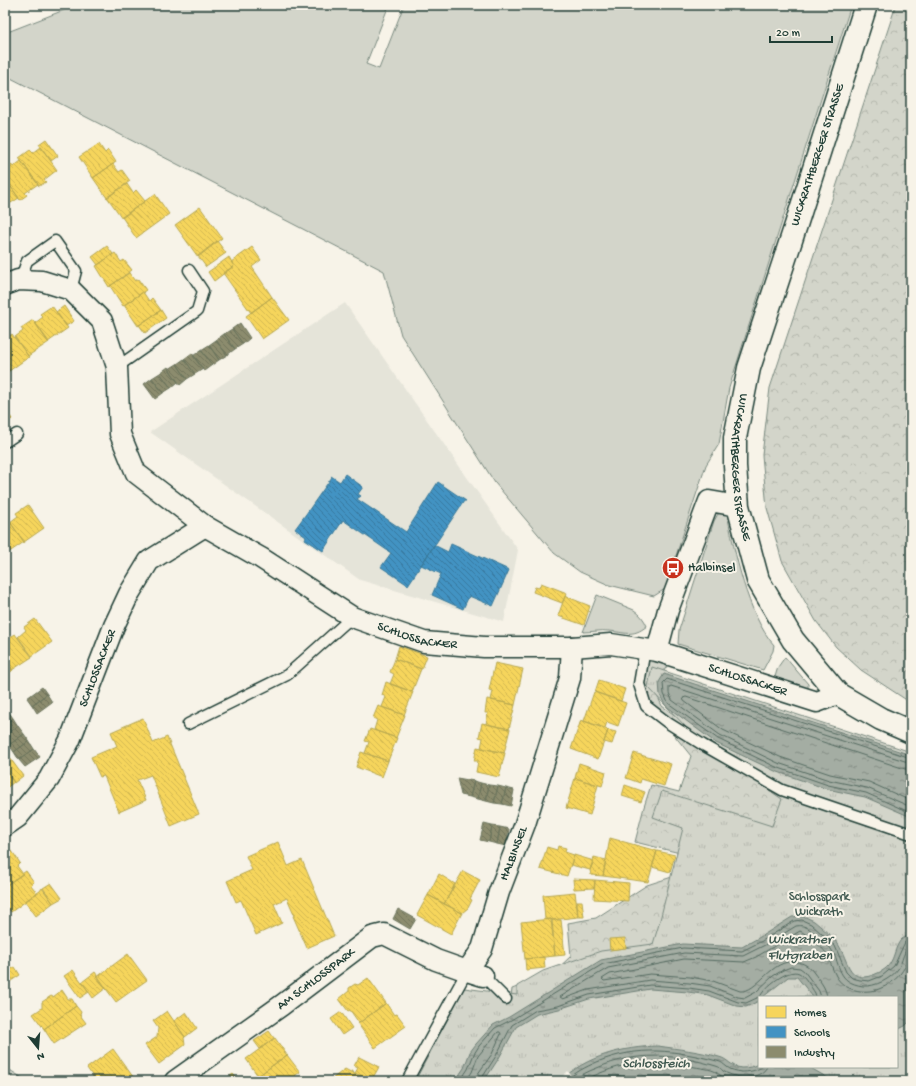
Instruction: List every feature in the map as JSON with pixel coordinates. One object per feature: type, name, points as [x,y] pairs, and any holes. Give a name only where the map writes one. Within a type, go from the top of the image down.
[{"type":"main road","name":"WICKRATHBERGER STRASSE","points":[[866,5],[796,225],[748,368],[734,438],[738,506],[758,580],[793,640],[838,694],[881,719],[911,732]]},
{"type":"street","name":"SCHLOSSACKER","points":[[12,283],[42,281],[71,290],[102,321],[117,367],[120,434],[136,473],[205,526],[260,558],[352,617],[424,642],[484,647],[572,647],[611,644],[651,650],[817,702],[838,694]]},
{"type":"street","points":[[651,650],[668,610],[709,500],[738,506]]},
{"type":"street","name":"SCHLOSSACKER","points":[[5,826],[18,817],[49,779],[70,740],[114,626],[129,594],[149,562],[205,526]]},
{"type":"street","name":"HALBINSEL","points":[[475,974],[499,892],[525,824],[570,678],[572,647]]},
{"type":"street","name":"AM SCHLOSSPARK","points":[[175,1081],[282,1005],[372,937],[384,934],[436,960],[475,974]]},
{"type":"lane","points":[[12,283],[23,272],[27,261],[55,241],[76,271],[71,290]]},
{"type":"lane","points":[[117,367],[197,310],[203,291],[189,270]]},
{"type":"lane","points":[[5,442],[17,434]]},
{"type":"lane","points":[[188,724],[287,675],[352,617]]},
{"type":"lane","points":[[651,650],[638,684],[646,706],[668,723],[782,790],[911,834]]},
{"type":"lane","points":[[407,1081],[475,974],[506,999]]},
{"type":"shaded area","points":[[345,303],[518,550],[504,622],[360,580],[150,432]]},
{"type":"green space","points":[[77,5],[389,5],[366,64],[379,69],[404,5],[851,5],[729,388],[719,444],[706,465],[665,589],[654,596],[609,585],[580,572],[554,553],[495,483],[401,335],[384,271],[5,75],[5,33]]},
{"type":"green space","points":[[896,5],[911,5],[911,703],[861,670],[836,647],[816,621],[782,561],[767,508],[762,455],[770,388]]},
{"type":"green space","points":[[722,511],[727,513],[738,564],[750,601],[765,633],[774,645],[773,651],[763,670],[678,644],[679,630],[714,521],[718,514]]},
{"type":"green space","points":[[597,595],[634,610],[642,617],[647,626],[642,630],[633,633],[606,631],[583,632]]},
{"type":"green space","points":[[785,657],[808,684],[808,688],[803,689],[774,680],[778,667]]},
{"type":"green space","points":[[648,659],[669,663],[657,682],[657,695],[662,706],[715,744],[911,819],[517,1009],[511,997],[512,989],[552,974],[571,956],[568,923],[596,918],[647,885],[675,876],[680,853],[635,842],[651,785],[679,792],[691,756],[650,705],[642,684]]},
{"type":"green space","name":"Schlosspark Wickrath","points":[[652,667],[911,752],[911,1081],[415,1081],[464,988],[517,995],[517,986],[543,971],[601,951],[653,944],[683,828],[653,817],[662,791],[772,826],[782,799],[703,745],[648,687]]},
{"type":"green space","points":[[5,1067],[27,1081],[5,1081]]},
{"type":"water","points":[[664,674],[911,755],[911,817],[865,797],[827,789],[775,771],[716,743],[665,705],[660,695],[659,682]]},
{"type":"water","name":"Wickrather Flutgraben","points":[[802,916],[814,921],[834,939],[842,951],[851,970],[861,977],[884,970],[891,961],[902,939],[911,935],[911,1020],[905,1026],[898,1030],[898,996],[812,996],[797,977],[788,977],[764,996],[758,996],[758,1001],[746,1007],[737,1006],[708,995],[650,989],[589,999],[559,1009],[537,1014],[516,1027],[484,1081],[455,1081],[464,1068],[470,1052],[493,1025],[509,1017],[601,960],[683,944],[742,947],[792,917]]},
{"type":"water","name":"Schlossteich","points":[[658,1046],[711,1055],[722,1058],[734,1066],[741,1068],[758,1064],[758,1068],[811,1068],[833,1081],[560,1081],[570,1072],[593,1059],[618,1051]]},
{"type":"pier","points":[[568,1071],[575,1081],[559,1081],[559,1080]]},
{"type":"building: Homes","points":[[46,139],[58,156],[51,161],[39,144]]},
{"type":"building: Homes","points":[[99,144],[105,153],[108,150],[116,162],[93,178],[79,157]]},
{"type":"building: Homes","points":[[41,147],[57,170],[44,180],[46,182],[39,186],[19,158],[30,150],[33,153]]},
{"type":"building: Homes","points":[[21,161],[38,184],[25,193],[27,195],[20,200],[5,178],[5,168],[11,164],[13,167]]},
{"type":"building: Homes","points":[[113,164],[119,172],[122,170],[130,181],[107,198],[93,178]]},
{"type":"building: Homes","points":[[5,179],[19,198],[6,206],[7,209],[5,210]]},
{"type":"building: Homes","points":[[127,184],[133,193],[136,190],[145,201],[122,218],[107,197]]},
{"type":"building: Homes","points":[[155,194],[169,214],[136,238],[122,217]]},
{"type":"building: Homes","points":[[200,207],[222,238],[198,257],[175,225]]},
{"type":"building: Homes","points":[[217,241],[226,253],[206,267],[198,256]]},
{"type":"building: Homes","points":[[107,246],[113,254],[98,265],[92,257]]},
{"type":"building: Homes","points":[[252,247],[261,260],[252,267],[272,297],[251,313],[223,273],[234,266],[231,262]]},
{"type":"building: Homes","points":[[115,253],[121,262],[124,260],[132,270],[109,287],[96,266]]},
{"type":"building: Homes","points":[[229,257],[234,266],[214,281],[208,272]]},
{"type":"building: Homes","points":[[129,273],[135,281],[138,279],[146,290],[123,306],[110,286]]},
{"type":"building: Homes","points":[[143,292],[149,301],[152,298],[161,310],[138,326],[124,305]]},
{"type":"building: Homes","points":[[272,297],[289,320],[262,339],[246,316]]},
{"type":"building: Homes","points":[[52,306],[68,328],[48,342],[35,323],[43,317],[40,314]]},
{"type":"building: Homes","points":[[64,306],[74,321],[66,326],[56,312]]},
{"type":"building: Homes","points":[[161,310],[166,318],[145,333],[139,325]]},
{"type":"building: Homes","points":[[33,320],[49,342],[28,356],[15,337],[23,331],[21,328]]},
{"type":"building: Homes","points":[[12,334],[29,357],[9,371],[5,365],[5,339]]},
{"type":"building: Homes","points":[[5,365],[9,371],[5,374]]},
{"type":"building: Homes","points":[[5,409],[12,419],[5,424]]},
{"type":"building: Homes","points":[[28,505],[44,528],[24,542],[10,522],[18,516],[16,513]]},
{"type":"building: Homes","points":[[8,519],[24,542],[5,555],[5,521]]},
{"type":"building: Homes","points":[[541,583],[567,593],[562,603],[533,592],[535,587],[539,588]]},
{"type":"building: Homes","points":[[565,596],[590,606],[584,625],[558,616]]},
{"type":"building: Homes","points":[[35,619],[52,642],[32,656],[18,637],[26,630],[24,627]]},
{"type":"building: Homes","points":[[15,634],[32,657],[12,670],[5,660],[5,646],[7,644],[5,641]]},
{"type":"building: Homes","points":[[399,646],[427,656],[422,669],[395,659]]},
{"type":"building: Homes","points":[[5,659],[13,670],[5,676]]},
{"type":"building: Homes","points":[[395,659],[421,669],[412,692],[390,684],[394,674],[390,672]]},
{"type":"building: Homes","points":[[495,663],[523,669],[515,705],[491,700],[493,691],[489,690]]},
{"type":"building: Homes","points":[[599,680],[625,689],[621,701],[595,692]]},
{"type":"building: Homes","points":[[386,682],[413,692],[404,715],[382,707],[386,697],[382,695]]},
{"type":"building: Homes","points":[[594,692],[626,703],[618,726],[607,722],[605,728],[584,721]]},
{"type":"building: Homes","points":[[487,699],[515,705],[509,729],[486,724],[488,713],[485,713]]},
{"type":"building: Homes","points":[[378,706],[405,715],[396,738],[374,730],[377,720],[373,718]]},
{"type":"building: Homes","points":[[143,718],[153,743],[167,737],[199,814],[171,826],[151,775],[137,780],[146,800],[119,812],[104,776],[100,777],[91,757],[117,746],[111,732]]},
{"type":"building: Homes","points":[[581,720],[608,730],[598,759],[571,749]]},
{"type":"building: Homes","points":[[482,723],[510,729],[504,753],[481,748],[483,738],[479,737]]},
{"type":"building: Homes","points":[[370,729],[397,738],[388,761],[365,753],[369,742],[365,741]]},
{"type":"building: Homes","points":[[608,730],[616,732],[612,744],[604,742]]},
{"type":"building: Homes","points":[[477,747],[505,753],[499,777],[476,772],[478,761],[474,761]]},
{"type":"building: Homes","points":[[361,752],[388,761],[382,777],[356,767]]},
{"type":"building: Homes","points":[[634,753],[671,764],[664,786],[641,779],[640,783],[626,778]]},
{"type":"building: Homes","points":[[10,758],[23,776],[14,783],[5,769],[5,761]]},
{"type":"building: Homes","points":[[579,763],[606,772],[602,786],[575,778]]},
{"type":"building: Homes","points":[[5,769],[14,782],[5,789]]},
{"type":"building: Homes","points":[[575,778],[598,785],[590,815],[566,808]]},
{"type":"building: Homes","points":[[625,785],[645,792],[641,802],[622,796]]},
{"type":"building: Homes","points":[[610,838],[657,851],[648,882],[603,876]]},
{"type":"building: Homes","points":[[278,842],[288,866],[302,860],[334,936],[307,948],[287,898],[274,904],[282,923],[256,935],[241,900],[236,902],[227,881],[252,870],[246,856]]},
{"type":"building: Homes","points":[[558,846],[566,848],[565,852],[574,855],[567,876],[540,869],[547,847],[557,850]]},
{"type":"building: Homes","points":[[12,851],[20,863],[17,866],[23,874],[5,886],[5,856]]},
{"type":"building: Homes","points":[[657,851],[675,855],[670,872],[652,867]]},
{"type":"building: Homes","points":[[574,855],[594,861],[590,870],[571,865]]},
{"type":"building: Homes","points":[[594,857],[606,860],[603,876],[591,875],[590,870]]},
{"type":"building: Homes","points":[[26,871],[34,882],[31,885],[37,893],[11,912],[5,904],[5,886]]},
{"type":"building: Homes","points":[[463,871],[480,880],[470,899],[472,900],[468,908],[462,913],[444,904]]},
{"type":"building: Homes","points":[[439,874],[455,884],[444,904],[428,895]]},
{"type":"building: Homes","points":[[573,879],[595,880],[594,888],[574,889]]},
{"type":"building: Homes","points":[[595,880],[629,883],[628,901],[594,899]]},
{"type":"building: Homes","points":[[51,883],[62,898],[53,903],[43,888]]},
{"type":"building: Homes","points":[[42,888],[53,903],[36,916],[25,901]]},
{"type":"building: Homes","points":[[575,892],[578,917],[545,920],[543,895]]},
{"type":"building: Homes","points":[[428,895],[462,913],[451,934],[417,915]]},
{"type":"building: Homes","points":[[577,901],[582,901],[584,917],[578,917]]},
{"type":"building: Homes","points":[[551,919],[555,956],[525,959],[521,922]]},
{"type":"building: Homes","points":[[552,920],[561,920],[565,955],[555,956]]},
{"type":"building: Homes","points":[[625,938],[626,948],[610,950],[609,939]]},
{"type":"building: Homes","points":[[128,954],[147,980],[116,1002],[97,977]]},
{"type":"building: Homes","points":[[544,957],[545,968],[526,970],[525,959]]},
{"type":"building: Homes","points":[[5,958],[12,969],[15,967],[20,975],[5,985]]},
{"type":"building: Homes","points":[[73,970],[89,992],[80,998],[64,976]]},
{"type":"building: Homes","points":[[95,972],[106,988],[93,998],[82,982]]},
{"type":"building: Homes","points":[[368,978],[386,1003],[359,1023],[350,1010],[348,1011],[339,999],[349,991],[349,988],[355,984],[358,985]]},
{"type":"building: Homes","points":[[62,990],[68,999],[72,999],[76,1006],[44,1029],[33,1014],[42,1008],[42,1002],[51,996],[53,997]]},
{"type":"building: Homes","points":[[386,1003],[394,1015],[397,1014],[406,1026],[375,1048],[358,1024]]},
{"type":"building: Homes","points":[[76,1006],[81,1012],[80,1015],[86,1023],[54,1044],[44,1029]]},
{"type":"building: Homes","points":[[167,1011],[185,1037],[185,1045],[159,1064],[145,1045],[157,1037],[158,1028],[153,1021]]},
{"type":"building: Homes","points":[[186,1012],[197,1028],[185,1037],[174,1021]]},
{"type":"building: Homes","points":[[341,1012],[352,1028],[342,1035],[331,1019]]},
{"type":"building: Homes","points":[[269,1031],[274,1038],[260,1049],[254,1041]]},
{"type":"building: Homes","points":[[275,1038],[287,1055],[258,1076],[246,1059]]},
{"type":"building: Homes","points":[[113,1049],[136,1081],[96,1081],[87,1068]]},
{"type":"building: Homes","points":[[287,1055],[300,1072],[288,1081],[262,1081],[258,1076]]},
{"type":"building: Homes","points":[[359,1057],[379,1067],[371,1081],[355,1073],[358,1068],[354,1066]]},
{"type":"building: Homes","points":[[345,1069],[368,1081],[333,1081],[332,1079]]},
{"type":"building: Homes","points":[[233,1074],[239,1081],[224,1081]]},
{"type":"building: Schools","points":[[345,474],[363,487],[358,494],[361,496],[357,499],[406,532],[438,482],[466,501],[464,501],[408,585],[381,567],[391,553],[343,520],[323,551],[305,539],[306,537],[295,529],[332,477],[331,476],[340,482]]},
{"type":"building: Schools","points":[[451,544],[509,570],[493,606],[469,596],[463,609],[432,595],[441,574],[421,565],[434,545],[448,552]]},
{"type":"building: Industry","points":[[240,323],[250,338],[243,344],[232,329]]},
{"type":"building: Industry","points":[[232,329],[243,344],[235,349],[224,334]]},
{"type":"building: Industry","points":[[224,334],[235,349],[227,355],[216,340]]},
{"type":"building: Industry","points":[[216,340],[227,355],[219,360],[209,345]]},
{"type":"building: Industry","points":[[209,345],[219,360],[212,365],[201,350]]},
{"type":"building: Industry","points":[[201,350],[212,365],[204,371],[193,356]]},
{"type":"building: Industry","points":[[192,353],[203,369],[195,374],[184,359]]},
{"type":"building: Industry","points":[[184,359],[195,374],[187,379],[177,364]]},
{"type":"building: Industry","points":[[177,364],[187,379],[180,385],[169,369]]},
{"type":"building: Industry","points":[[168,367],[178,382],[171,388],[160,373]]},
{"type":"building: Industry","points":[[160,373],[171,388],[163,393],[152,378]]},
{"type":"building: Industry","points":[[152,378],[163,393],[155,399],[144,384]]},
{"type":"building: Industry","points":[[42,687],[47,694],[32,705],[27,698]]},
{"type":"building: Industry","points":[[47,694],[52,702],[37,713],[32,705]]},
{"type":"building: Industry","points":[[8,711],[13,718],[5,724],[5,713]]},
{"type":"building: Industry","points":[[13,718],[18,726],[5,736],[5,724]]},
{"type":"building: Industry","points":[[18,726],[24,734],[9,745],[5,740],[5,736]]},
{"type":"building: Industry","points":[[24,734],[29,741],[14,752],[9,745]]},
{"type":"building: Industry","points":[[29,741],[34,749],[19,760],[14,752]]},
{"type":"building: Industry","points":[[34,749],[40,757],[25,767],[19,760]]},
{"type":"building: Industry","points":[[457,778],[474,781],[470,797],[461,795]]},
{"type":"building: Industry","points":[[474,781],[481,783],[478,799],[470,797]]},
{"type":"building: Industry","points":[[481,783],[489,785],[486,801],[478,799]]},
{"type":"building: Industry","points":[[489,785],[498,786],[494,803],[486,801]]},
{"type":"building: Industry","points":[[498,786],[506,788],[502,804],[494,803]]},
{"type":"building: Industry","points":[[506,788],[514,790],[511,806],[502,804]]},
{"type":"building: Industry","points":[[484,824],[492,826],[489,842],[480,840]]},
{"type":"building: Industry","points":[[492,826],[500,827],[497,844],[489,842]]},
{"type":"building: Industry","points":[[500,827],[509,829],[506,846],[497,844]]},
{"type":"building: Industry","points":[[398,909],[416,919],[410,929],[393,919]]},
{"type":"place","name":"Halbinsel","points":[[673,568]]}]
